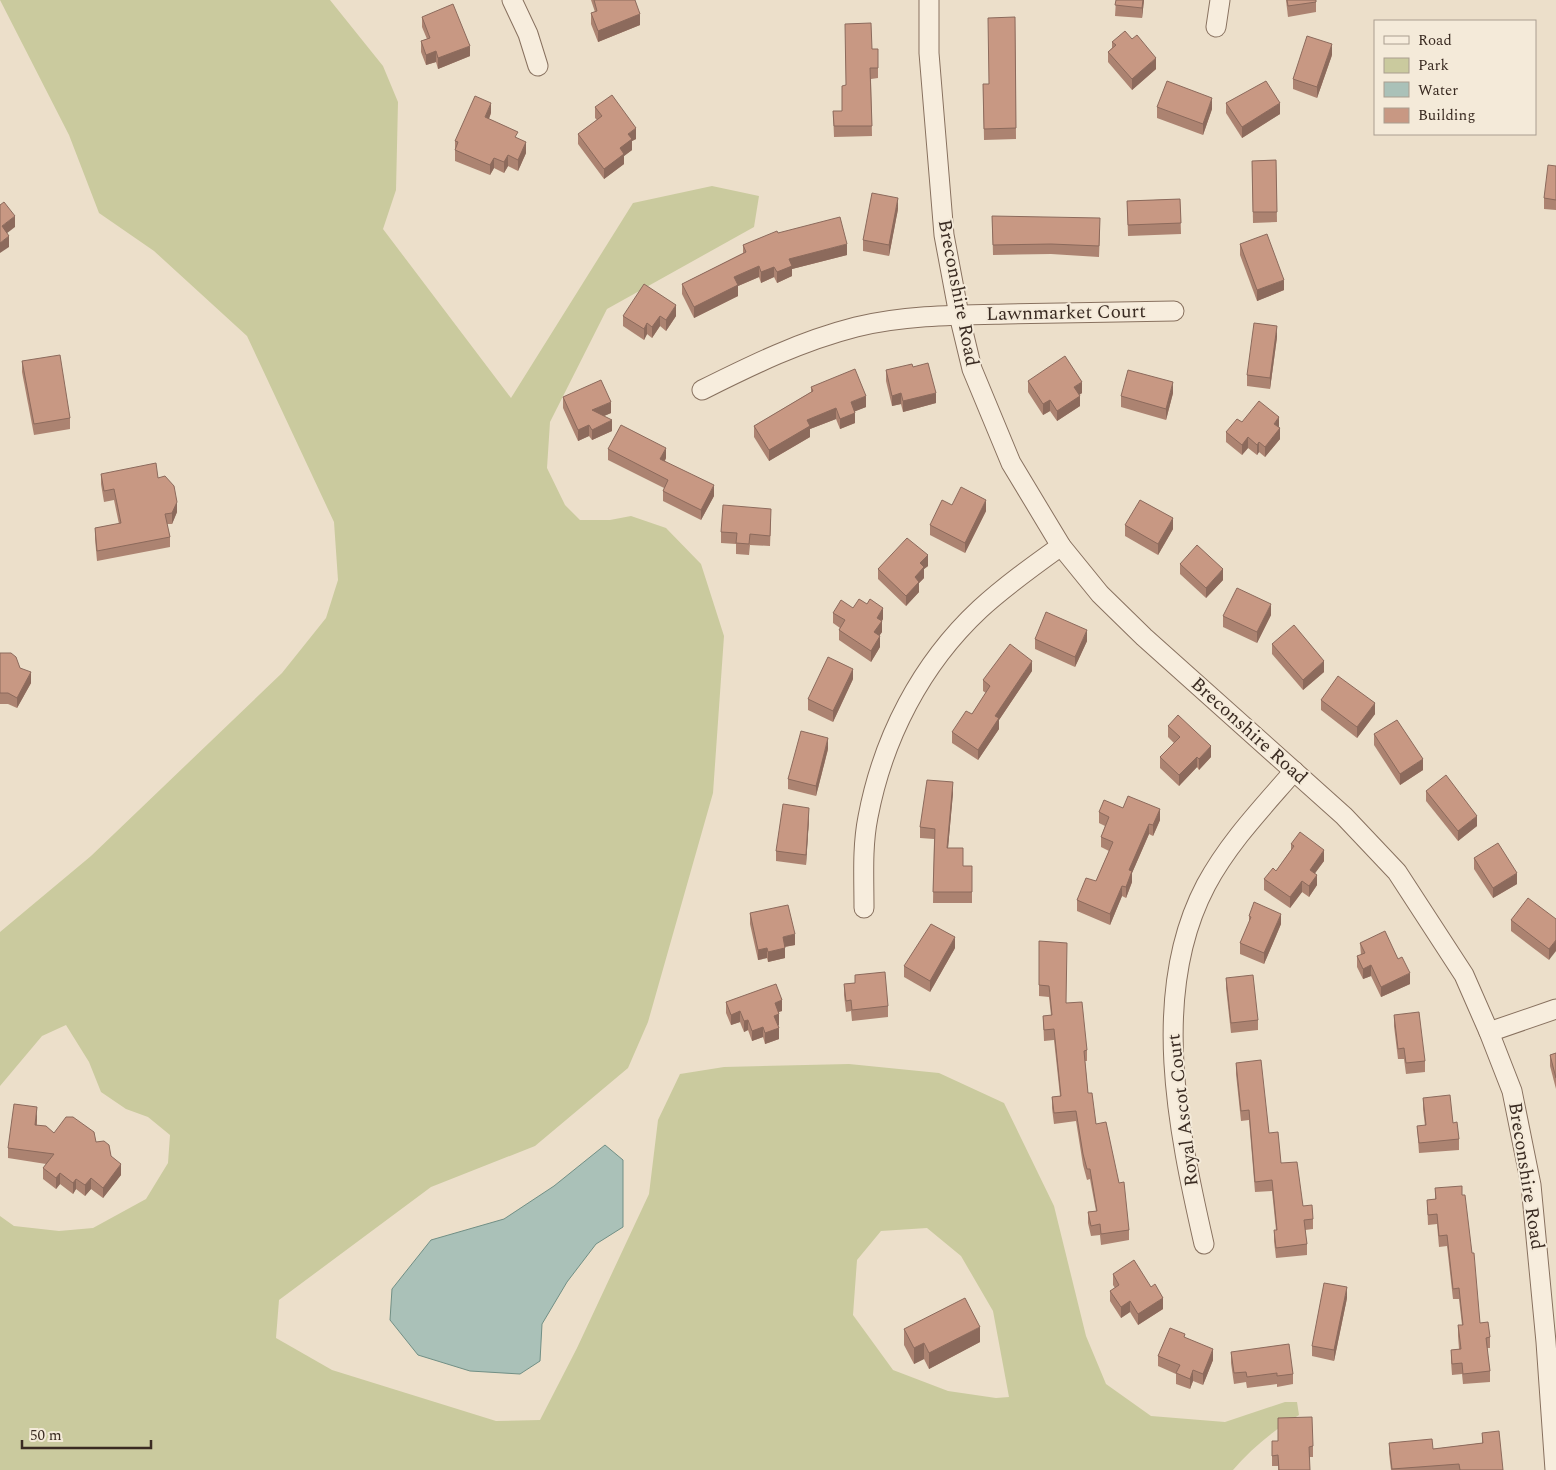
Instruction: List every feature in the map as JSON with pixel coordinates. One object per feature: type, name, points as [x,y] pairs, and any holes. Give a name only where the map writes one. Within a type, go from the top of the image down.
[{"type":"street","points":[[512,0],[528,34],[538,66]]},
{"type":"street","name":"Breconshire Road","points":[[928,0],[929,53],[936,155],[944,235],[958,315],[972,369],[1011,463],[1061,546],[1100,594],[1144,637],[1344,816],[1397,872],[1464,975],[1489,1032],[1512,1092],[1524,1139],[1551,1342],[1555,1470]]},
{"type":"street","points":[[1216,27],[1220,0]]},
{"type":"street","name":"Lawnmarket Court","points":[[702,390],[758,362],[813,340],[857,327],[909,319],[958,315],[1174,312]]},
{"type":"street","points":[[864,908],[864,865],[868,819],[877,776],[890,738],[906,705],[949,642],[979,610],[1061,546]]},
{"type":"street","name":"Royal Ascot Court","points":[[1204,1244],[1183,1136],[1172,1020],[1175,988],[1192,920],[1206,886],[1225,854],[1247,824],[1294,771]]},
{"type":"street","points":[[1489,1032],[1556,1008]]},
{"type":"green space","points":[[0,0],[330,0],[383,66],[398,102],[396,190],[383,229],[511,398],[633,203],[712,186],[759,196],[754,227],[607,309],[550,422],[547,468],[565,505],[580,520],[610,520],[631,516],[666,528],[701,564],[724,636],[713,793],[648,1022],[628,1068],[535,1146],[431,1187],[279,1300],[276,1338],[332,1370],[496,1421],[540,1420],[577,1348],[649,1194],[658,1120],[680,1074],[724,1067],[849,1064],[939,1073],[1004,1103],[1054,1206],[1086,1336],[1106,1384],[1151,1416],[1225,1422],[1285,1402],[1297,1402],[1299,1415],[1264,1440],[1233,1470],[0,1470],[0,1216],[14,1226],[59,1231],[93,1228],[146,1199],[168,1163],[170,1135],[148,1117],[126,1109],[101,1092],[89,1062],[66,1025],[42,1036],[0,1086],[0,932],[91,856],[282,673],[326,618],[338,580],[334,522],[247,336],[154,251],[99,213],[69,135]],"holes":[[[927,1228],[961,1256],[993,1311],[1009,1397],[996,1398],[948,1391],[893,1370],[853,1315],[857,1260],[881,1231]]]},
{"type":"water","points":[[605,1145],[623,1160],[623,1227],[596,1244],[567,1282],[542,1324],[540,1361],[520,1374],[470,1371],[418,1355],[390,1320],[392,1289],[431,1240],[504,1219],[554,1186]]},
{"type":"building","points":[[594,0],[635,0],[640,14],[598,31],[591,13],[597,11]]},
{"type":"building","points":[[1116,0],[1143,0],[1142,8],[1115,5]]},
{"type":"building","points":[[1287,0],[1316,0],[1316,2],[1288,6]]},
{"type":"building","points":[[453,4],[470,46],[438,58],[436,51],[426,55],[421,41],[430,38],[422,17]]},
{"type":"building","points":[[1015,17],[1016,128],[984,129],[983,84],[989,84],[988,18]]},
{"type":"building","points":[[871,23],[872,49],[878,49],[878,68],[870,68],[872,126],[834,126],[833,111],[842,111],[842,86],[846,85],[845,24]]},
{"type":"building","points":[[1125,31],[1132,39],[1137,35],[1156,58],[1132,79],[1108,52],[1116,45],[1112,42]]},
{"type":"building","points":[[1307,36],[1332,44],[1317,87],[1293,79]]},
{"type":"building","points":[[1167,81],[1212,98],[1203,124],[1157,107]]},
{"type":"building","points":[[1266,81],[1280,103],[1242,127],[1226,103]]},
{"type":"building","points":[[612,95],[636,128],[628,134],[632,139],[620,148],[624,154],[604,169],[578,134],[602,116],[595,107]]},
{"type":"building","points":[[475,96],[491,103],[485,117],[518,132],[515,137],[526,142],[518,160],[508,155],[504,162],[494,158],[490,165],[455,150],[458,142],[455,141]]},
{"type":"building","points":[[1276,160],[1277,212],[1253,212],[1252,161]]},
{"type":"building","points":[[1548,165],[1556,166],[1556,200],[1544,198]]},
{"type":"building","points":[[872,193],[898,198],[889,245],[863,240]]},
{"type":"building","points":[[1180,199],[1181,223],[1128,225],[1127,201]]},
{"type":"building","points":[[4,202],[15,216],[2,226],[9,236],[0,243],[0,205]]},
{"type":"building","points":[[992,216],[1100,218],[1099,246],[1051,244],[993,245]]},
{"type":"building","points":[[840,217],[847,244],[789,259],[792,266],[777,272],[774,267],[761,272],[759,266],[734,277],[738,285],[694,307],[682,284],[746,252],[743,245],[777,231],[778,233]]},
{"type":"building","points":[[1267,234],[1284,280],[1257,290],[1240,244]]},
{"type":"building","points":[[644,284],[676,305],[666,320],[660,316],[652,327],[647,323],[644,329],[623,316]]},
{"type":"building","points":[[1254,323],[1277,326],[1270,378],[1247,375]]},
{"type":"building","points":[[60,355],[70,418],[34,424],[22,361]]},
{"type":"building","points":[[1065,356],[1082,382],[1074,387],[1080,396],[1057,411],[1050,400],[1043,404],[1028,381]]},
{"type":"building","points":[[928,363],[936,393],[903,401],[901,393],[892,396],[886,370],[912,364],[913,367]]},
{"type":"building","points":[[855,369],[866,396],[851,402],[855,413],[840,419],[836,408],[807,420],[810,426],[769,450],[754,426],[813,391],[811,387]]},
{"type":"building","points":[[1128,370],[1173,382],[1166,409],[1121,396]]},
{"type":"building","points":[[601,380],[611,402],[592,410],[612,420],[592,430],[589,425],[578,430],[563,397]]},
{"type":"building","points":[[1259,401],[1279,417],[1274,424],[1280,428],[1265,447],[1259,442],[1257,445],[1248,437],[1242,445],[1226,432],[1237,419],[1242,422]]},
{"type":"building","points":[[621,425],[666,448],[660,459],[714,485],[701,510],[663,491],[668,480],[608,449]]},
{"type":"building","points":[[156,463],[158,478],[165,476],[174,486],[177,502],[172,513],[165,514],[170,537],[97,551],[95,528],[121,523],[114,489],[104,491],[101,474]]},
{"type":"building","points":[[961,487],[986,500],[965,543],[930,525],[942,500],[952,505]]},
{"type":"building","points":[[1140,500],[1173,518],[1158,544],[1125,525]]},
{"type":"building","points":[[723,505],[771,509],[770,536],[750,534],[749,544],[736,543],[737,533],[721,532]]},
{"type":"building","points":[[907,538],[928,555],[920,563],[924,567],[915,577],[919,582],[906,596],[878,569]]},
{"type":"building","points":[[1197,545],[1223,569],[1206,588],[1180,564]]},
{"type":"building","points":[[1237,588],[1271,604],[1257,632],[1223,616]]},
{"type":"building","points":[[859,599],[867,604],[870,599],[883,608],[877,618],[882,621],[874,632],[880,636],[871,651],[839,630],[845,620],[833,613],[841,600],[853,608]]},
{"type":"building","points":[[1046,612],[1087,630],[1075,657],[1035,639]]},
{"type":"building","points":[[1294,625],[1324,661],[1303,680],[1272,644]]},
{"type":"building","points":[[1010,644],[1032,661],[995,716],[999,718],[978,750],[952,732],[966,711],[972,714],[990,686],[983,680]]},
{"type":"building","points":[[0,653],[11,653],[16,657],[20,668],[31,672],[17,698],[8,693],[0,693]]},
{"type":"building","points":[[828,657],[853,669],[833,711],[808,699]]},
{"type":"building","points":[[1338,676],[1375,703],[1357,727],[1321,700]]},
{"type":"building","points":[[1178,715],[1211,746],[1199,759],[1197,757],[1179,775],[1160,757],[1180,737],[1168,726]]},
{"type":"building","points":[[1397,720],[1423,759],[1400,774],[1374,734]]},
{"type":"building","points":[[801,731],[828,738],[816,786],[788,779]]},
{"type":"building","points":[[1446,775],[1477,816],[1458,831],[1426,791]]},
{"type":"building","points":[[927,780],[953,782],[947,848],[963,848],[963,866],[972,866],[972,892],[933,892],[935,829],[920,827]]},
{"type":"building","points":[[1128,796],[1160,809],[1153,825],[1149,824],[1129,870],[1132,871],[1126,887],[1122,886],[1110,914],[1077,900],[1086,878],[1096,881],[1113,842],[1101,837],[1109,817],[1099,812],[1104,800],[1123,808]]},
{"type":"building","points":[[783,804],[809,808],[806,855],[776,851]]},
{"type":"building","points":[[1300,832],[1324,850],[1310,870],[1317,875],[1309,886],[1302,881],[1290,897],[1264,879],[1273,868],[1276,871],[1294,846],[1291,844]]},
{"type":"building","points":[[1498,843],[1517,873],[1493,888],[1474,858]]},
{"type":"building","points":[[1528,898],[1556,919],[1556,940],[1549,949],[1511,920]]},
{"type":"building","points":[[1254,902],[1281,914],[1264,953],[1240,943],[1251,917],[1249,916]]},
{"type":"building","points":[[788,905],[795,934],[783,937],[785,948],[768,952],[767,948],[758,950],[750,913]]},
{"type":"building","points":[[931,924],[955,937],[930,981],[904,966]]},
{"type":"building","points":[[1385,931],[1398,959],[1402,957],[1410,973],[1381,987],[1371,965],[1363,969],[1357,956],[1365,953],[1360,943]]},
{"type":"building","points":[[1039,941],[1067,943],[1066,1003],[1082,1002],[1087,1050],[1084,1051],[1088,1093],[1092,1093],[1096,1124],[1106,1122],[1119,1183],[1124,1182],[1129,1230],[1101,1234],[1100,1224],[1091,1226],[1088,1212],[1097,1211],[1090,1169],[1087,1169],[1083,1154],[1076,1111],[1054,1113],[1052,1097],[1061,1096],[1054,1029],[1044,1030],[1043,1016],[1052,1015],[1049,986],[1039,985]]},
{"type":"building","points":[[885,972],[888,1006],[852,1010],[851,1000],[846,1001],[844,984],[855,983],[855,975]]},
{"type":"building","points":[[1253,975],[1258,1020],[1231,1023],[1226,978]]},
{"type":"building","points":[[776,984],[782,1000],[775,1003],[779,1014],[774,1016],[779,1028],[765,1033],[763,1027],[752,1031],[748,1020],[744,1021],[740,1011],[731,1015],[726,1002]]},
{"type":"building","points":[[1419,1012],[1425,1061],[1406,1063],[1404,1048],[1398,1049],[1394,1015]]},
{"type":"building","points":[[1556,1053],[1556,1078],[1550,1055]]},
{"type":"building","points":[[1261,1060],[1269,1133],[1278,1132],[1281,1163],[1297,1162],[1303,1206],[1312,1205],[1313,1219],[1304,1220],[1307,1244],[1276,1248],[1274,1230],[1277,1230],[1272,1180],[1255,1182],[1249,1110],[1241,1111],[1236,1063]]},
{"type":"building","points":[[1450,1095],[1453,1123],[1457,1122],[1459,1139],[1419,1143],[1417,1126],[1426,1125],[1423,1098]]},
{"type":"building","points":[[14,1104],[37,1107],[35,1125],[46,1126],[54,1133],[66,1117],[73,1117],[94,1132],[96,1142],[104,1141],[109,1145],[111,1156],[121,1164],[103,1188],[91,1178],[85,1185],[76,1179],[73,1183],[60,1173],[56,1178],[43,1168],[54,1154],[8,1148]]},
{"type":"building","points":[[1462,1186],[1462,1195],[1465,1195],[1472,1253],[1474,1253],[1480,1323],[1488,1322],[1490,1337],[1486,1338],[1490,1371],[1463,1374],[1462,1363],[1452,1364],[1451,1350],[1461,1349],[1458,1325],[1463,1325],[1459,1288],[1453,1289],[1447,1235],[1439,1236],[1437,1214],[1428,1215],[1427,1200],[1436,1199],[1435,1188]]},
{"type":"building","points":[[1134,1260],[1151,1287],[1155,1284],[1163,1298],[1138,1314],[1130,1301],[1121,1307],[1110,1291],[1119,1285],[1113,1274]]},
{"type":"building","points":[[1324,1283],[1347,1287],[1334,1350],[1312,1346]]},
{"type":"building","points":[[965,1298],[980,1327],[929,1353],[924,1343],[914,1348],[904,1329]]},
{"type":"building","points":[[1170,1328],[1185,1334],[1184,1337],[1213,1349],[1203,1374],[1193,1370],[1190,1379],[1176,1373],[1180,1365],[1158,1356]]},
{"type":"building","points":[[1289,1344],[1293,1374],[1277,1376],[1277,1373],[1247,1377],[1246,1372],[1234,1373],[1231,1352]]},
{"type":"building","points":[[1312,1417],[1313,1446],[1309,1447],[1310,1470],[1279,1470],[1278,1455],[1272,1456],[1272,1441],[1278,1441],[1278,1418]]},
{"type":"building","points":[[1499,1431],[1503,1470],[1460,1470],[1459,1464],[1392,1469],[1389,1443],[1432,1439],[1433,1449],[1483,1443],[1482,1433]]}]
